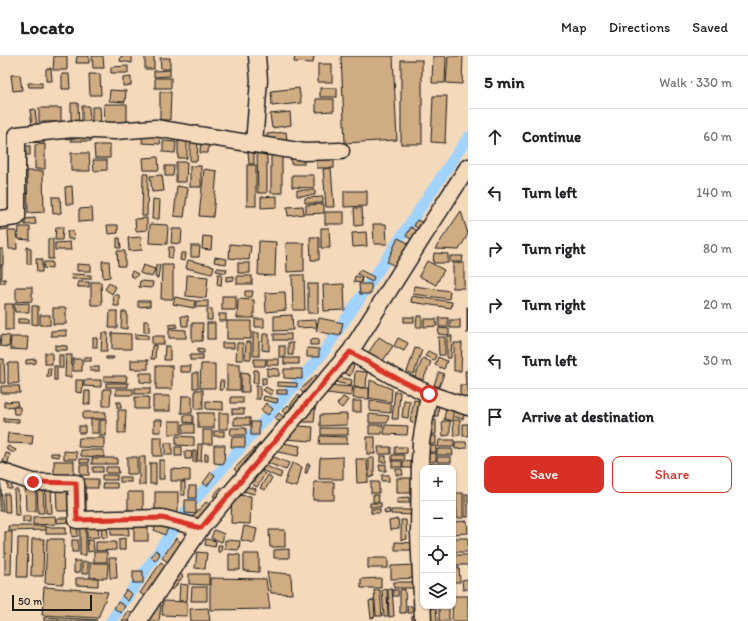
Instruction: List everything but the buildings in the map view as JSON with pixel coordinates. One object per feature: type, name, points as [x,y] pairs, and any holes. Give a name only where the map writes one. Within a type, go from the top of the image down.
[{"type":"street","points":[[254,144],[259,80],[257,56]]},
{"type":"street","points":[[0,219],[17,217],[17,135],[72,129],[115,131],[155,128],[304,152],[341,151]]},
{"type":"street","points":[[138,621],[201,528],[350,352],[468,167]]},
{"type":"street","points":[[350,352],[398,379],[429,394],[468,407]]},
{"type":"street","points":[[423,621],[419,533],[420,461],[421,442],[429,394]]},
{"type":"street","points":[[0,471],[33,482],[76,483],[77,520],[162,518],[201,528]]},
{"type":"waterway","points":[[111,621],[188,508],[323,353],[468,137]]},
{"type":"route","points":[[33,482],[76,483],[77,520],[162,518],[201,528],[350,352],[398,379],[429,394]]}]
